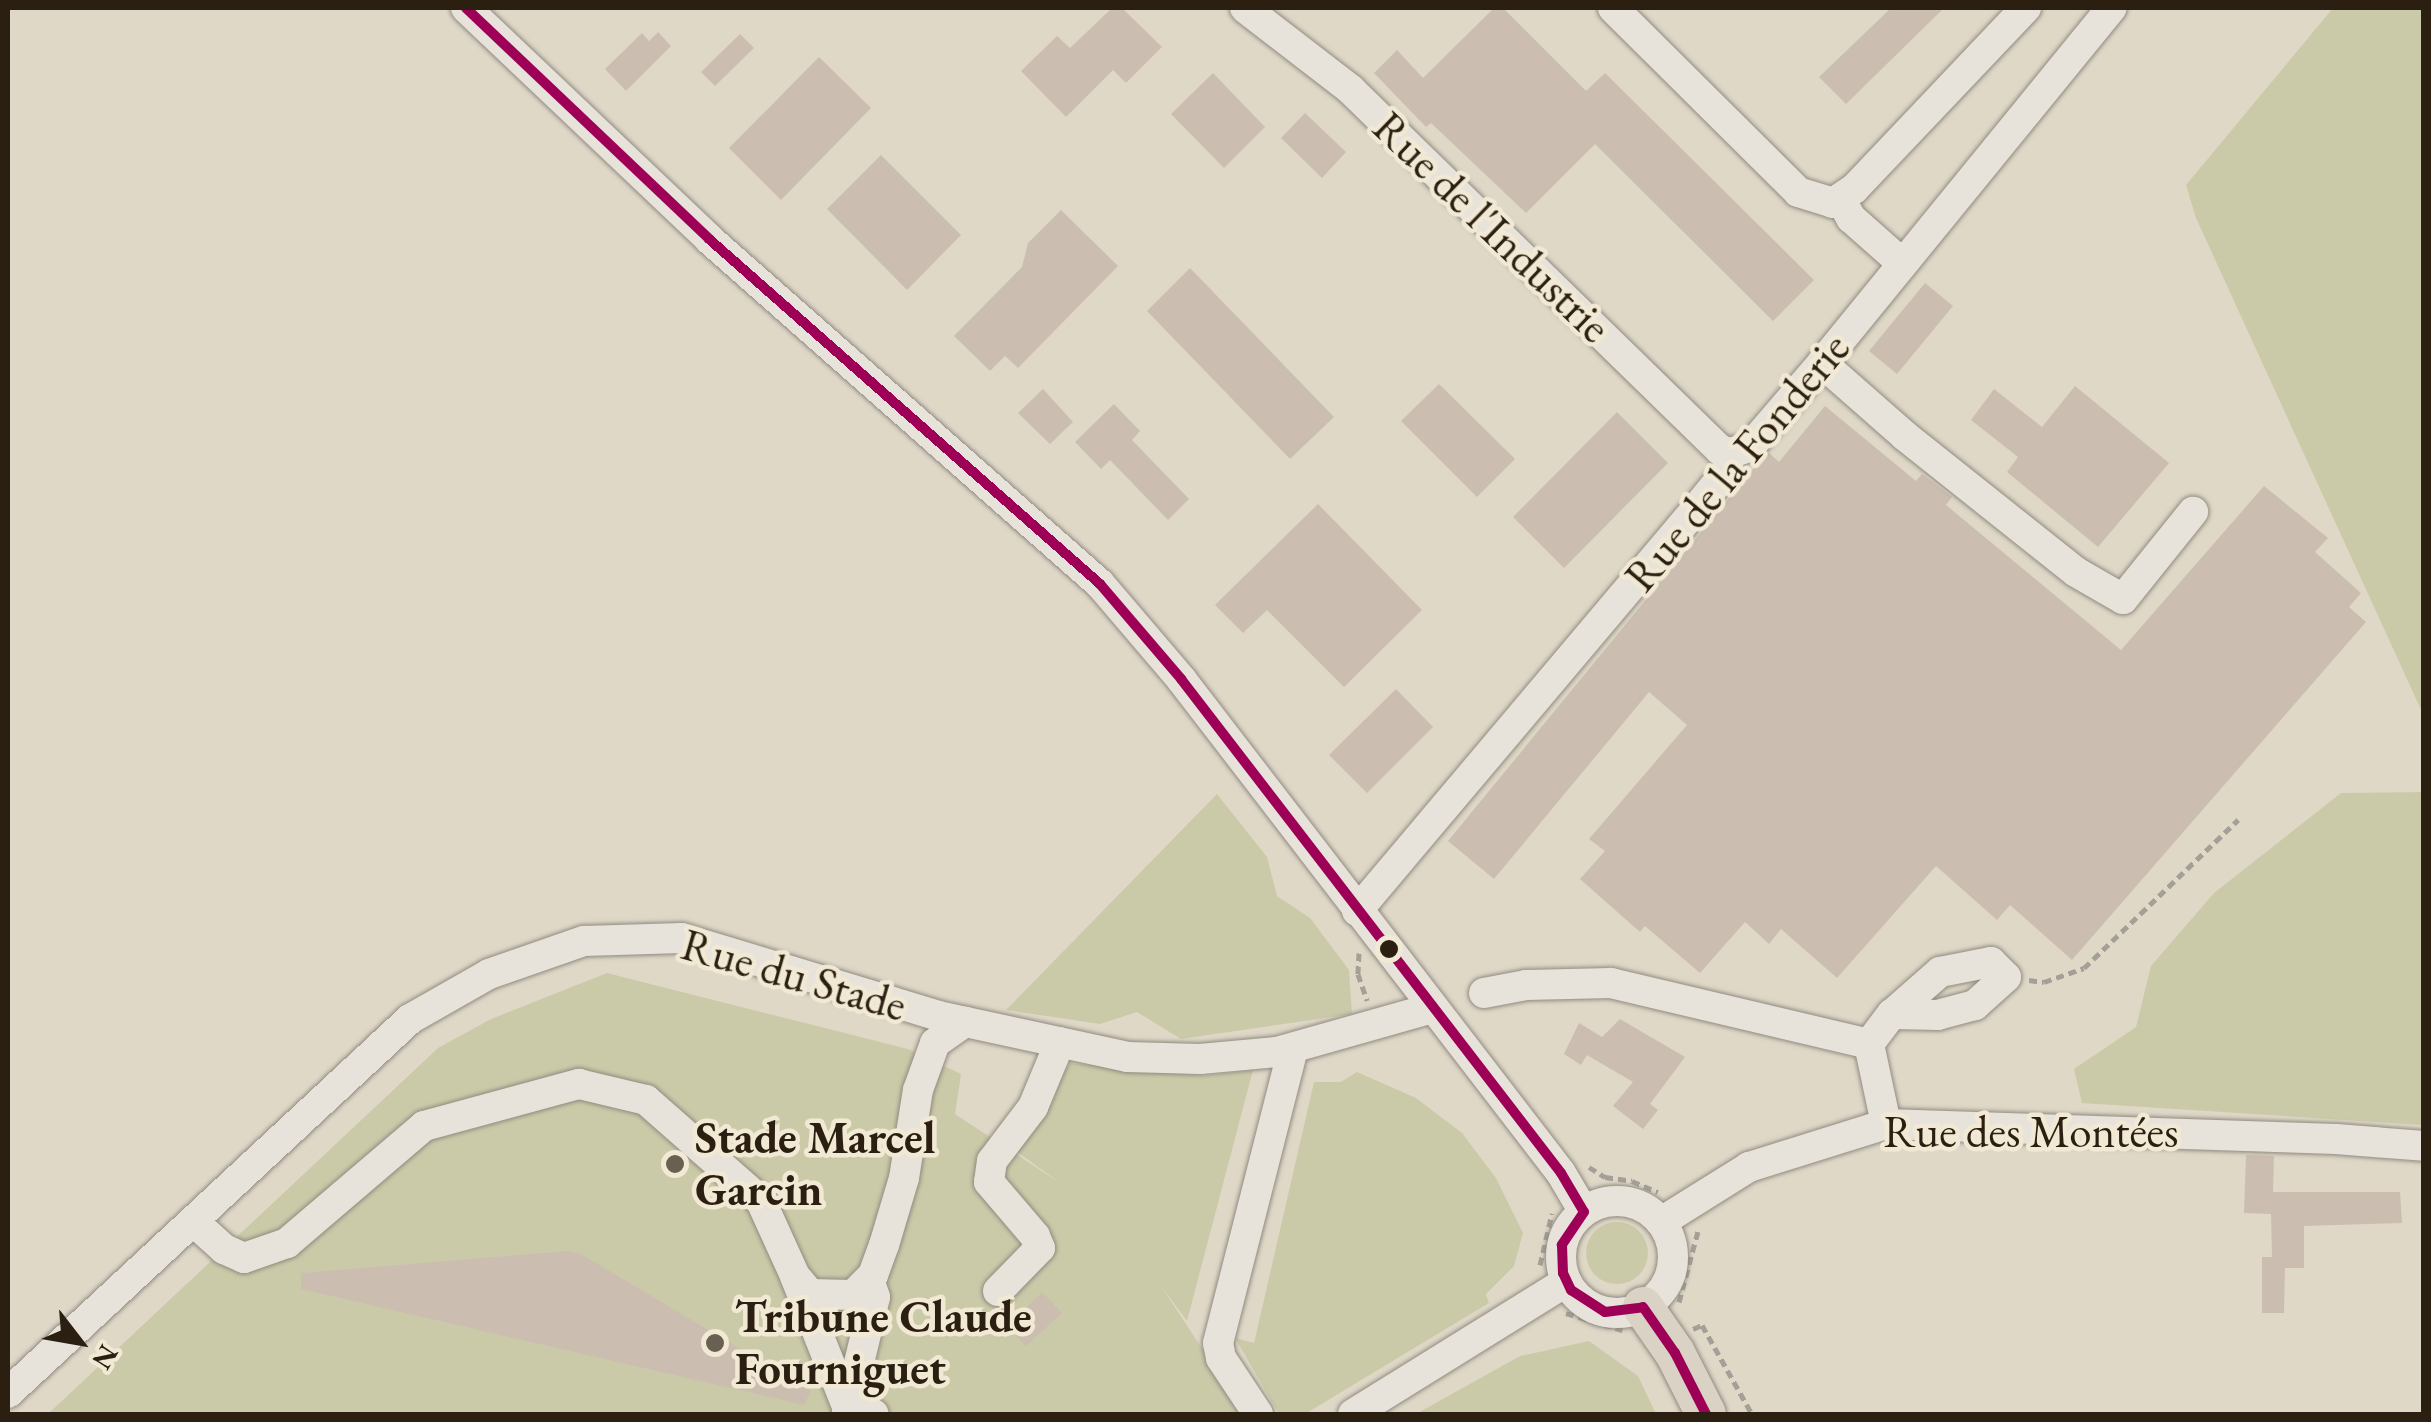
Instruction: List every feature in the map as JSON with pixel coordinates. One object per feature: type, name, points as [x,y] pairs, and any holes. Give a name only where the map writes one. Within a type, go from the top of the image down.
[{"type":"main road","points":[[1652,1317],[1706,1414]]},
{"type":"street","points":[[466,8],[710,239],[1100,584],[1181,680],[1561,1174],[1584,1212]]},
{"type":"street","name":"Rue de l'Industrie","points":[[1244,8],[1350,88],[1720,450],[1732,453]]},
{"type":"street","points":[[1613,8],[1798,192],[1820,202],[1841,200],[2026,8]]},
{"type":"street","name":"Rue de la Fonderie","points":[[1357,911],[1696,510],[1726,472],[1732,453],[1750,446],[1822,363],[2101,12]]},
{"type":"street","points":[[1841,200],[1851,218],[1903,264]]},
{"type":"street","points":[[1822,363],[1905,436],[2076,572],[2123,599],[2193,512]]},
{"type":"street","name":"Rue du Stade","points":[[8,1392],[410,1019],[488,974],[584,941],[682,938],[965,1022],[1127,1057],[1200,1059],[1294,1048],[1437,1014]]},
{"type":"street","points":[[1886,1124],[1870,1044],[1892,1014],[1940,972],[1991,962],[2006,977],[1976,1005],[1938,1015],[1892,1014]]},
{"type":"street","points":[[1484,992],[1526,985],[1610,983],[1870,1044]]},
{"type":"street","points":[[795,1276],[810,1294],[833,1297],[852,1295],[868,1280],[884,1245],[904,1178],[918,1090],[935,1043],[965,1022]]},
{"type":"street","points":[[998,1291],[1040,1248],[1035,1236],[989,1182],[992,1161],[1033,1107],[1060,1042]]},
{"type":"street","points":[[1258,1414],[1221,1358],[1218,1343],[1294,1048]]},
{"type":"street","points":[[194,1222],[224,1249],[244,1258],[287,1242],[424,1126],[578,1084],[646,1100],[761,1201],[856,1413]]},
{"type":"street","name":"Rue des Montées","points":[[1667,1209],[1749,1166],[1886,1124],[2336,1138],[2424,1146]]},
{"type":"street","points":[[1628,1202],[1667,1209],[1671,1269],[1652,1317],[1596,1309],[1576,1296],[1566,1282],[1562,1245],[1584,1212],[1600,1204],[1628,1202]]},
{"type":"street","points":[[856,1413],[875,1297],[868,1280]]},
{"type":"street","points":[[1353,1414],[1566,1282]]},
{"type":"path","points":[[2006,977],[2044,982],[2084,968],[2238,820]]},
{"type":"path","points":[[1357,954],[1364,947]]},
{"type":"path","points":[[1357,954],[1367,968]]},
{"type":"path","points":[[1357,954],[1370,1029]]},
{"type":"path","points":[[1582,1161],[1667,1209]]},
{"type":"path","points":[[1536,1276],[1552,1205]]},
{"type":"path","points":[[1551,1313],[1652,1317],[1700,1227]]},
{"type":"path","points":[[1684,1320],[1689,1331],[1702,1325],[1752,1414]]},
{"type":"green space","points":[[2333,8],[2423,8],[2423,714],[2196,218],[2186,185]]},
{"type":"green space","points":[[2423,792],[2423,1125],[2082,1103],[2074,1069],[2136,1027],[2151,966],[2214,893],[2341,793]]},
{"type":"green space","points":[[1217,794],[1267,857],[1277,896],[1310,918],[1349,970],[1352,1014],[1181,1039],[1137,1012],[1100,1024],[1006,1010]]},
{"type":"green space","name":"Stade Marcel Garcin","points":[[607,973],[908,1049],[961,1074],[955,1114],[1060,1183],[1016,1151],[1070,1063],[1204,1076],[1253,1070],[1187,1321],[1161,1286],[1245,1414],[48,1414],[438,1048],[491,1019]]},
{"type":"green space","points":[[1357,1072],[1416,1098],[1462,1133],[1496,1178],[1523,1233],[1514,1266],[1486,1294],[1489,1303],[1305,1414],[1279,1414],[1235,1338],[1254,1343],[1314,1082],[1341,1082]]},
{"type":"green space","points":[[1617,1222],[1639,1231],[1648,1253],[1639,1275],[1617,1284],[1595,1275],[1586,1253],[1595,1231]]},
{"type":"green space","points":[[1589,1341],[1638,1376],[1656,1414],[1416,1414],[1520,1356]]},
{"type":"building","points":[[1112,8],[1122,8],[1162,47],[1126,83],[1113,70],[1066,117],[1021,71],[1057,36],[1070,48]]},
{"type":"building","points":[[1494,8],[1503,8],[1586,91],[1605,73],[1814,280],[1773,321],[1595,144],[1526,213],[1431,123],[1426,127],[1374,73],[1397,50],[1423,78]]},
{"type":"building","points":[[1891,8],[1944,8],[1846,104],[1819,77]]},
{"type":"building","points":[[658,32],[671,46],[626,91],[605,69],[642,33],[649,41]]},
{"type":"building","points":[[740,34],[754,48],[715,86],[701,72]]},
{"type":"building","points":[[819,57],[871,108],[781,200],[729,148]]},
{"type":"building","points":[[1213,73],[1265,127],[1224,168],[1171,114]]},
{"type":"building","points":[[1305,113],[1346,152],[1322,178],[1281,138]]},
{"type":"building","points":[[881,155],[961,235],[907,290],[827,209]]},
{"type":"building","points":[[1061,210],[1118,266],[1018,368],[1005,356],[990,371],[954,336],[1022,267],[1028,243]]},
{"type":"building","points":[[1190,268],[1334,417],[1290,459],[1147,311]]},
{"type":"building","points":[[1925,283],[1953,306],[1897,374],[1869,351]]},
{"type":"building","points":[[1439,384],[1515,459],[1477,497],[1401,421]]},
{"type":"building","points":[[2075,386],[2169,463],[2098,547],[2007,472],[2018,457],[1971,420],[1994,389],[2042,427]]},
{"type":"building","points":[[1043,389],[1073,422],[1050,444],[1018,413]]},
{"type":"building","points":[[1114,404],[1140,431],[1132,440],[1189,499],[1168,520],[1110,460],[1101,469],[1075,442]]},
{"type":"building","points":[[1825,406],[1916,481],[1922,474],[1952,497],[1946,505],[2121,650],[2264,486],[2328,538],[2315,552],[2361,593],[2349,607],[2366,622],[2072,960],[2010,905],[1997,920],[1936,866],[1837,978],[1781,929],[1769,944],[1745,922],[1700,973],[1645,926],[1640,932],[1580,879],[1605,851],[1589,839],[1687,725],[1649,692],[1494,879],[1448,841],[1758,463],[1769,453],[1779,462]]},
{"type":"building","points":[[1617,412],[1668,463],[1564,568],[1513,517]]},
{"type":"building","points":[[1318,504],[1422,610],[1344,687],[1267,610],[1243,633],[1215,605]]},
{"type":"building","points":[[1396,689],[1433,727],[1367,793],[1329,755]]},
{"type":"building","points":[[1620,1019],[1685,1057],[1650,1104],[1658,1110],[1643,1129],[1613,1106],[1633,1082],[1587,1055],[1581,1065],[1564,1054],[1579,1023],[1602,1037]]},
{"type":"building","points":[[2246,1155],[2274,1156],[2273,1192],[2400,1192],[2402,1223],[2304,1226],[2304,1268],[2285,1268],[2284,1313],[2262,1313],[2262,1257],[2272,1257],[2271,1214],[2244,1213]]},
{"type":"building","points":[[568,1251],[581,1254],[811,1391],[804,1405],[301,1289],[301,1273]]},
{"type":"building","points":[[1042,1292],[1062,1313],[1026,1346],[1007,1326]]},
{"type":"transit line","points":[[466,8],[709,239],[1100,584],[1181,679],[1561,1173],[1584,1212],[1562,1245],[1563,1273],[1571,1290],[1605,1312],[1643,1307],[1675,1353],[1706,1414]]},
{"type":"place","name":"Stade Marcel Garcin","points":[[675,1164]]},
{"type":"place","name":"Tribune Claude Fourniguet","points":[[715,1343]]}]
